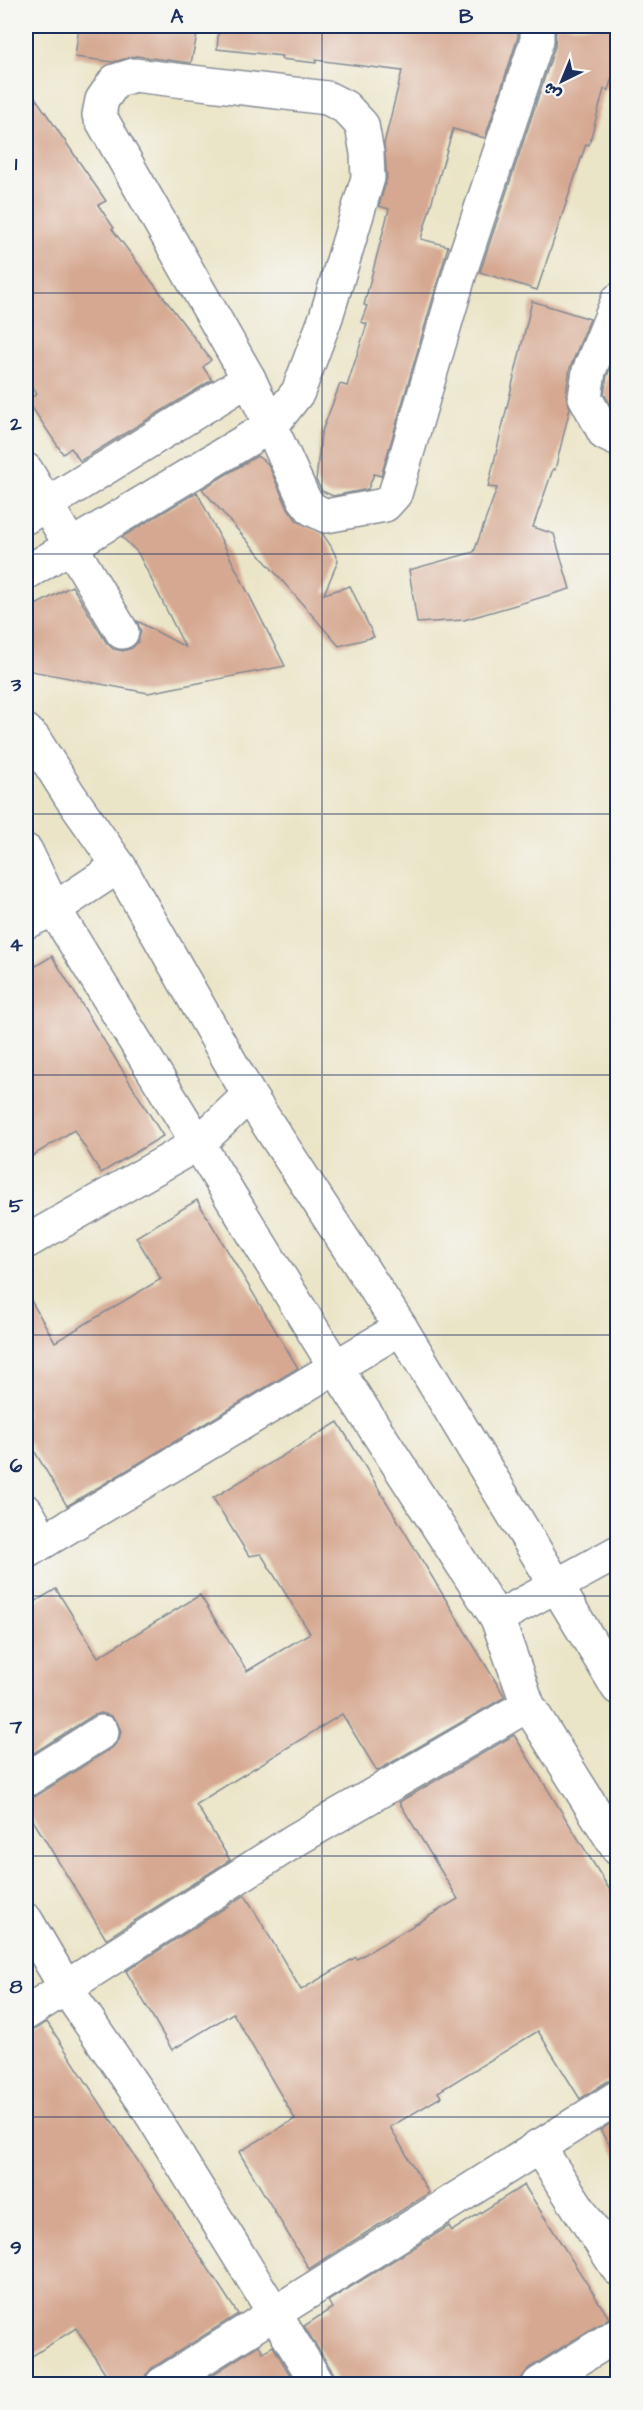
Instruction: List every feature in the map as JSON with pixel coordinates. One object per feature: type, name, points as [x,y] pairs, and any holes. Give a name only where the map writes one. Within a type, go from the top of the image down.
[{"type":"street","points":[[26,573],[272,425],[298,392],[327,317],[368,178],[367,153],[362,125],[345,107],[327,98],[134,75],[115,81],[102,100],[99,115],[249,379],[272,425],[304,499],[318,513],[326,516],[385,505],[395,494],[462,266],[537,40],[537,26]]},
{"type":"street","points":[[618,300],[589,371],[585,397],[605,434],[618,440]]},
{"type":"street","points":[[35,510],[249,379]]},
{"type":"street","points":[[26,470],[35,510],[71,547],[122,632]]},
{"type":"street","points":[[26,731],[34,739],[119,866],[249,1095],[401,1328],[618,1688]]},
{"type":"street","points":[[26,851],[40,915],[199,1143],[336,1368],[497,1618],[528,1705],[618,1850]]},
{"type":"street","points":[[40,915],[119,866]]},
{"type":"street","points":[[26,1242],[199,1143],[249,1095]]},
{"type":"street","points":[[26,1511],[35,1546],[401,1328]]},
{"type":"street","points":[[497,1618],[618,1552]]},
{"type":"street","points":[[26,2013],[297,1839],[528,1705]]},
{"type":"street","points":[[26,1780],[102,1732]]},
{"type":"street","points":[[26,1920],[66,1988],[144,2102],[276,2313],[318,2385]]},
{"type":"street","points":[[162,2385],[618,2097]]},
{"type":"street","points":[[538,2146],[618,2269]]},
{"type":"street","points":[[539,2385],[618,2334]]},
{"type":"building","points":[[79,26],[199,26],[191,63],[136,56],[113,62],[75,57]]},
{"type":"building","points":[[219,26],[518,26],[518,37],[485,138],[453,129],[421,239],[448,246],[381,476],[374,474],[368,489],[333,496],[322,491],[316,480],[321,434],[340,384],[347,386],[367,324],[361,322],[367,306],[364,305],[389,209],[379,206],[387,178],[384,144],[402,71],[316,60],[316,63],[281,59],[282,56],[217,49]]},
{"type":"building","points":[[556,26],[618,26],[618,60],[608,90],[604,89],[589,145],[586,144],[537,290],[480,272],[555,46]]},
{"type":"building","points":[[26,84],[106,201],[98,205],[114,228],[112,229],[211,360],[203,367],[212,380],[80,461],[71,448],[63,454],[27,400],[37,394],[26,377]]},
{"type":"building","points":[[532,301],[590,319],[570,368],[566,394],[570,408],[555,470],[553,469],[533,527],[554,534],[570,589],[464,620],[417,623],[409,570],[474,552],[497,488],[488,487]]},
{"type":"building","points":[[618,351],[618,406],[610,404],[604,394],[607,376]]},
{"type":"building","points":[[257,456],[268,464],[287,507],[297,521],[322,533],[331,546],[338,561],[324,594],[350,586],[374,637],[339,646],[202,489]]},
{"type":"building","points":[[197,492],[285,666],[148,693],[26,670],[26,610],[72,586],[106,642],[113,649],[123,651],[132,648],[138,642],[141,631],[137,621],[185,647],[138,553],[122,537]]},
{"type":"building","points":[[52,956],[163,1136],[101,1173],[74,1130],[26,1160],[26,972]]},
{"type":"building","points":[[197,1200],[298,1368],[67,1506],[26,1437],[26,1292],[55,1342],[161,1279],[136,1237]]},
{"type":"building","points":[[338,1422],[505,1697],[377,1771],[342,1714],[196,1804],[230,1860],[106,1939],[26,1809],[26,1799],[36,1796],[112,1748],[119,1740],[121,1731],[111,1716],[101,1713],[92,1716],[26,1758],[26,1607],[56,1589],[98,1657],[200,1595],[247,1671],[310,1633],[261,1554],[249,1556],[213,1498]]},
{"type":"building","points":[[514,1735],[618,1903],[618,2078],[608,2081],[580,2099],[538,2031],[438,2092],[441,2097],[390,2127],[429,2193],[309,2269],[239,2152],[295,2119],[233,2013],[172,2050],[126,1971],[245,1895],[301,1990],[458,1899],[399,1802]]},
{"type":"building","points":[[47,2022],[238,2314],[152,2368],[146,2375],[143,2385],[113,2385],[76,2328],[26,2360],[26,2032]]},
{"type":"building","points":[[618,2119],[618,2158],[600,2130]]},
{"type":"building","points":[[524,2185],[609,2318],[529,2368],[513,2385],[337,2385],[334,2374],[304,2326],[332,2308],[328,2301],[449,2226],[452,2231]]},
{"type":"building","points":[[259,2345],[263,2352],[273,2346],[296,2385],[196,2385]]}]
